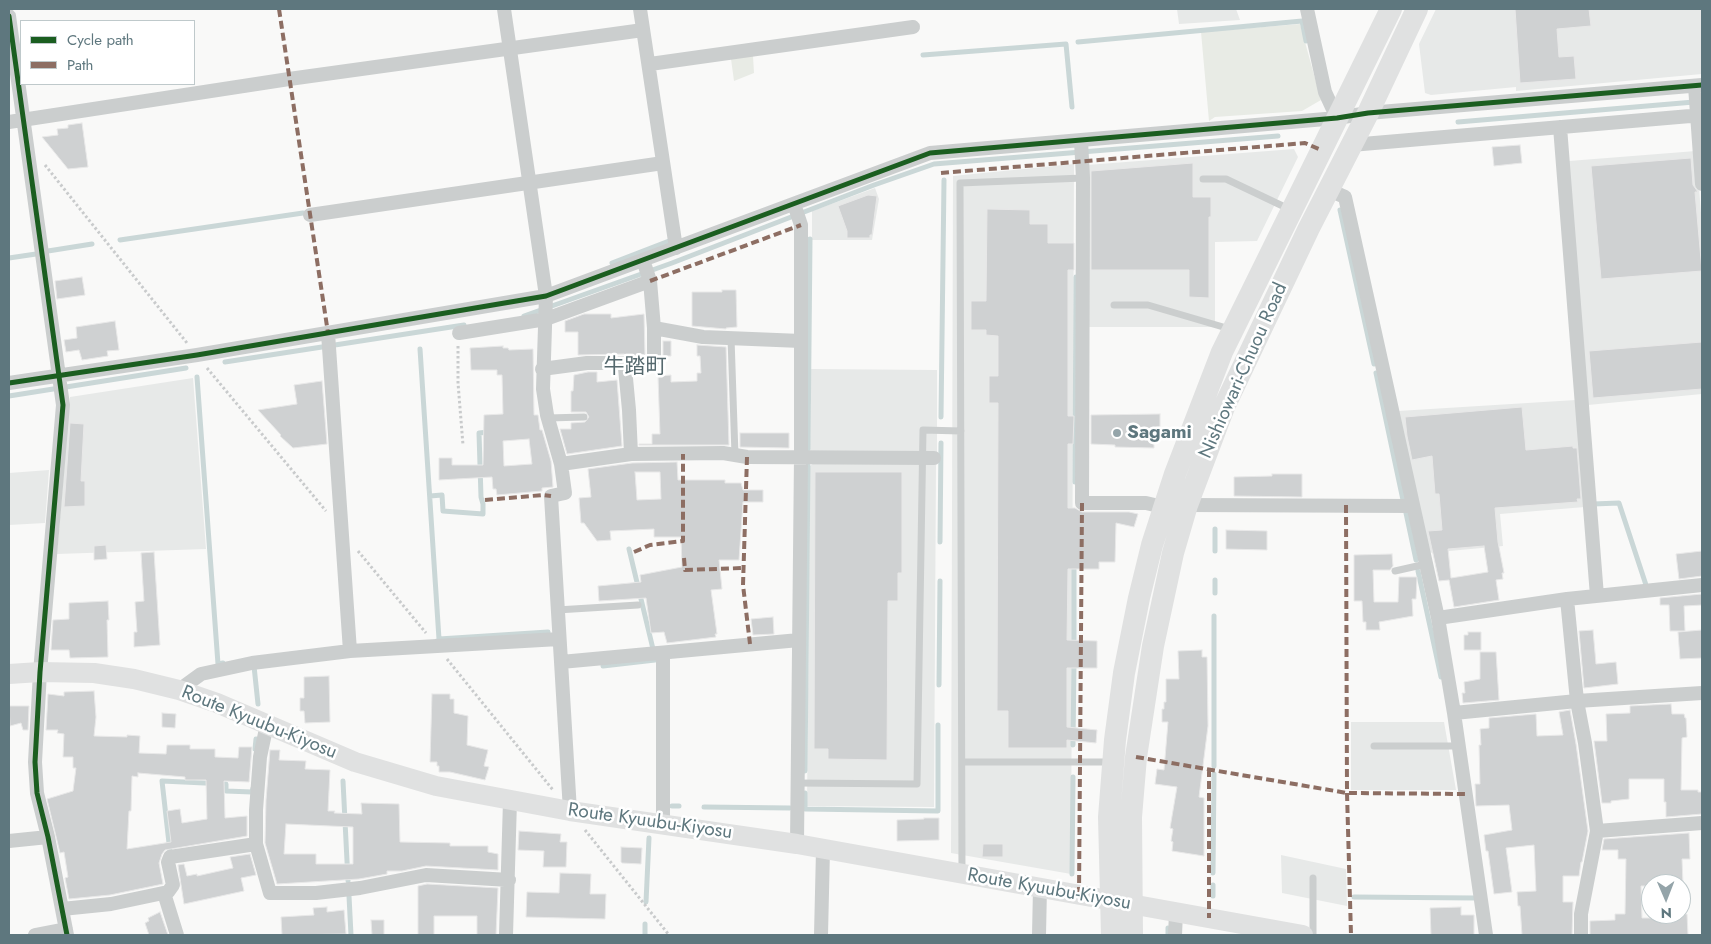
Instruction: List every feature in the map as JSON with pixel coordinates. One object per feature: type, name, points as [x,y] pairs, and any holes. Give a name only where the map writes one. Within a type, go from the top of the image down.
[{"type":"main road","name":"Nishiowari-Chuou Road","points":[[1132,935],[1122,903],[1109,817],[1115,740],[1124,672],[1152,545],[1163,507],[1196,416],[1233,330],[1391,9]]},
{"type":"main road","name":"Nishiowari-Chuou Road","points":[[1112,935],[1122,903],[1136,757],[1153,646],[1173,553],[1188,505],[1224,406],[1418,9]]},
{"type":"main road","name":"Route Kyuubu-Kiyosu","points":[[9,674],[40,672],[94,673],[134,679],[180,690],[267,724],[355,762],[436,786],[510,801],[797,844],[1303,935]]},
{"type":"street","points":[[504,9],[546,299],[542,370],[543,389],[548,418],[561,464],[565,493],[551,496],[570,811]]},
{"type":"street","points":[[640,9],[650,64],[662,163],[676,248]]},
{"type":"street","points":[[1307,9],[1325,92],[1337,118]]},
{"type":"street","points":[[9,16],[63,405],[40,672],[35,762],[37,793],[67,932],[35,935]]},
{"type":"street","points":[[650,64],[914,27]]},
{"type":"street","points":[[9,122],[290,79],[643,30]]},
{"type":"street","points":[[9,383],[60,378],[328,342],[546,299],[643,263],[676,248],[795,207],[930,153],[1081,148],[1368,113],[1697,88],[1702,184]]},
{"type":"street","points":[[1352,145],[1699,113]]},
{"type":"street","points":[[1560,127],[1596,596]]},
{"type":"street","points":[[1081,148],[1082,503],[1146,503],[1163,507]]},
{"type":"street","points":[[310,215],[662,163]]},
{"type":"street","points":[[1328,190],[1345,197],[1438,618],[1459,746],[1486,935]]},
{"type":"street","points":[[795,207],[801,224],[801,457],[797,844]]},
{"type":"street","points":[[625,368],[649,363],[654,359],[654,328],[650,280],[643,263]]},
{"type":"street","points":[[458,333],[546,318],[650,280]]},
{"type":"street","points":[[654,328],[703,337],[800,340]]},
{"type":"street","points":[[328,342],[350,651]]},
{"type":"street","points":[[542,370],[588,363],[624,363],[631,454]]},
{"type":"street","points":[[561,464],[631,454],[723,453],[747,458],[929,458]]},
{"type":"street","points":[[1188,505],[1413,506]]},
{"type":"street","points":[[1438,618],[1567,598],[1702,586]]},
{"type":"street","points":[[1567,598],[1577,702],[1586,743],[1597,831],[1581,914],[1581,935]]},
{"type":"street","points":[[180,690],[201,674],[252,662],[350,651],[559,639]]},
{"type":"street","points":[[561,662],[799,640]]},
{"type":"street","points":[[663,653],[664,824]]},
{"type":"street","points":[[1454,713],[1702,693]]},
{"type":"street","points":[[267,724],[260,756],[256,810],[256,844],[270,893],[316,892],[360,888],[426,875],[509,880]]},
{"type":"street","points":[[506,935],[510,801]]},
{"type":"street","points":[[1597,831],[1702,823]]},
{"type":"street","points":[[9,841],[48,837]]},
{"type":"street","points":[[62,909],[111,904],[168,892],[173,884],[168,862],[170,858],[256,844]]},
{"type":"street","points":[[821,935],[823,850]]},
{"type":"street","points":[[1039,935],[1040,888]]},
{"type":"street","points":[[164,892],[177,935]]},
{"type":"street","points":[[1175,935],[1176,912]]},
{"type":"lane","points":[[962,874],[960,183],[1082,178]]},
{"type":"lane","points":[[1203,179],[1226,179],[1292,210]]},
{"type":"lane","points":[[1114,305],[1148,305],[1233,330]]},
{"type":"lane","points":[[731,338],[735,455]]},
{"type":"lane","points":[[548,418],[584,417]]},
{"type":"lane","points":[[798,783],[917,784],[929,458],[923,430],[961,431]]},
{"type":"lane","points":[[1395,571],[1426,564]]},
{"type":"lane","points":[[557,610],[638,604]]},
{"type":"lane","points":[[1374,746],[1459,746]]},
{"type":"lane","points":[[962,762],[1113,762]]},
{"type":"lane","points":[[1313,878],[1313,935]]},
{"type":"path","points":[[458,333],[458,382],[463,445]]},
{"type":"shaded area","points":[[1177,9],[1236,9],[1240,20],[1179,24]]},
{"type":"shaded area","points":[[1436,9],[1702,9],[1702,74],[1516,91],[1516,87],[1431,95],[1425,93],[1419,44]]},
{"type":"shaded area","points":[[1300,24],[1321,100],[1302,111],[1215,117],[1209,121],[1201,32]]},
{"type":"shaded area","points":[[753,56],[754,73],[734,81],[731,59]]},
{"type":"shaded area","points":[[1294,149],[1298,157],[1257,241],[1215,242],[1215,327],[1086,327],[1087,165]]},
{"type":"shaded area","points":[[1696,151],[1702,225],[1702,394],[1588,405],[1569,161]]},
{"type":"shaded area","points":[[1074,164],[1071,874],[951,853],[953,176]]},
{"type":"shaded area","points":[[875,188],[879,199],[872,240],[812,240],[812,211]]},
{"type":"shaded area","points":[[811,369],[937,370],[937,454],[810,453]]},
{"type":"shaded area","points":[[193,378],[206,549],[57,554],[70,397]]},
{"type":"shaded area","points":[[1576,400],[1585,507],[1500,514],[1503,546],[1428,553],[1398,411]]},
{"type":"shaded area","points":[[816,461],[936,462],[934,807],[807,806],[810,466]]},
{"type":"shaded area","points":[[49,470],[45,523],[9,525],[9,473]]},
{"type":"shaded area","points":[[1351,722],[1444,722],[1456,790],[1351,790]]},
{"type":"shaded area","points":[[1281,855],[1346,869],[1347,906],[1282,893]]},
{"type":"building","points":[[1515,9],[1589,9],[1591,26],[1557,29],[1559,57],[1574,56],[1576,79],[1520,83]]},
{"type":"building","points":[[82,123],[88,167],[68,169],[42,137],[58,135],[57,129],[68,128],[68,125]]},
{"type":"building","points":[[1520,145],[1522,163],[1494,166],[1492,147]]},
{"type":"building","points":[[1691,158],[1693,185],[1698,192],[1695,192],[1702,271],[1601,279],[1591,166]]},
{"type":"building","points":[[1193,163],[1193,197],[1211,197],[1211,217],[1209,217],[1209,298],[1189,297],[1189,270],[1091,270],[1091,171]]},
{"type":"building","points":[[868,195],[877,196],[872,235],[870,235],[870,238],[847,238],[847,231],[838,206]]},
{"type":"building","points":[[987,209],[1030,210],[1030,224],[1048,224],[1048,243],[1074,243],[1074,270],[1068,270],[1068,416],[1074,416],[1073,444],[1068,444],[1068,508],[1075,508],[1082,512],[1129,512],[1138,514],[1134,527],[1116,523],[1115,562],[1099,562],[1099,569],[1068,569],[1067,640],[1097,641],[1097,668],[1067,668],[1067,727],[1097,730],[1096,743],[1067,740],[1067,748],[1008,748],[1008,711],[997,711],[998,403],[989,403],[989,376],[998,376],[998,336],[986,335],[986,330],[971,330],[971,301],[986,301]]},
{"type":"building","points":[[82,277],[85,295],[57,299],[55,281]]},
{"type":"building","points":[[722,290],[736,290],[737,327],[726,329],[692,326],[692,292],[722,292]]},
{"type":"building","points":[[584,314],[611,314],[611,318],[644,314],[645,355],[630,357],[624,354],[578,355],[578,332],[565,332],[565,321]]},
{"type":"building","points":[[115,321],[119,350],[107,351],[108,356],[82,360],[79,350],[66,352],[64,340],[77,338],[76,327]]},
{"type":"building","points":[[663,341],[671,341],[671,356],[663,356]]},
{"type":"building","points":[[1702,342],[1702,389],[1593,398],[1589,351]]},
{"type":"building","points":[[697,345],[726,347],[729,445],[639,445],[652,444],[652,434],[660,434],[658,376],[671,375],[671,382],[697,381],[697,373],[701,373],[700,356],[697,356]]},
{"type":"building","points":[[503,346],[503,348],[508,348],[509,350],[533,349],[534,415],[538,415],[540,430],[542,430],[551,461],[553,487],[542,488],[542,491],[497,495],[496,489],[493,489],[492,477],[439,480],[439,458],[452,458],[452,465],[483,465],[484,415],[503,414],[502,375],[497,375],[497,370],[471,370],[470,348]],"holes":[[[529,439],[532,464],[504,466],[503,441]]]},
{"type":"building","points":[[597,372],[597,382],[617,380],[622,446],[567,454],[560,429],[571,429],[571,423],[585,422],[589,417],[586,412],[571,412],[571,391],[573,391],[574,375]]},
{"type":"building","points":[[322,381],[327,444],[293,448],[258,410],[297,404],[294,385]]},
{"type":"building","points":[[1522,407],[1526,450],[1573,446],[1573,448],[1577,448],[1581,499],[1577,499],[1578,502],[1495,508],[1498,542],[1504,573],[1502,573],[1503,579],[1496,580],[1499,600],[1454,607],[1449,580],[1439,581],[1428,531],[1442,530],[1439,494],[1435,494],[1432,456],[1412,460],[1405,417]],"holes":[[[1484,546],[1488,572],[1451,578],[1448,549]]]},
{"type":"building","points":[[1160,414],[1160,442],[1154,442],[1154,448],[1091,444],[1091,415]]},
{"type":"building","points":[[70,423],[84,424],[81,481],[85,481],[85,506],[64,507]]},
{"type":"building","points":[[740,433],[789,433],[789,448],[740,447]]},
{"type":"building","points":[[677,462],[678,480],[725,480],[725,483],[741,483],[743,490],[763,490],[763,502],[743,502],[739,560],[719,560],[722,589],[711,590],[716,637],[667,643],[664,632],[651,633],[646,598],[599,601],[598,586],[641,582],[640,575],[682,567],[681,537],[654,537],[654,529],[610,531],[611,540],[597,541],[584,523],[581,523],[579,498],[591,497],[588,469],[632,463]],"holes":[[[635,472],[660,472],[661,499],[637,500]]]},
{"type":"building","points":[[815,472],[902,472],[902,573],[898,573],[898,601],[888,601],[887,760],[828,759],[828,749],[814,749]]},
{"type":"building","points":[[1272,474],[1302,474],[1302,497],[1234,496],[1234,477],[1272,476]]},
{"type":"building","points":[[1226,530],[1267,531],[1267,550],[1226,549]]},
{"type":"building","points":[[106,545],[107,559],[94,560],[94,546]]},
{"type":"building","points":[[1702,551],[1702,576],[1679,579],[1676,554]]},
{"type":"building","points":[[154,552],[160,645],[134,647],[134,632],[137,632],[135,602],[144,601],[141,553]]},
{"type":"building","points":[[1392,554],[1393,566],[1390,570],[1373,570],[1374,602],[1398,602],[1399,577],[1417,577],[1416,599],[1412,599],[1413,616],[1379,622],[1380,630],[1366,630],[1366,622],[1363,622],[1362,601],[1354,601],[1354,555]]},
{"type":"building","points":[[1702,594],[1702,605],[1684,606],[1685,631],[1670,631],[1669,605],[1660,605],[1660,598]]},
{"type":"building","points":[[108,601],[108,657],[70,658],[69,650],[51,650],[53,620],[69,619],[69,603]]},
{"type":"building","points":[[773,617],[774,634],[753,635],[751,619]]},
{"type":"building","points":[[1593,630],[1596,664],[1616,662],[1618,684],[1584,688],[1579,631]]},
{"type":"building","points":[[1702,630],[1702,658],[1680,659],[1678,632]]},
{"type":"building","points":[[1468,632],[1481,632],[1481,650],[1464,650],[1464,635],[1468,635]]},
{"type":"building","points":[[1202,650],[1202,657],[1207,657],[1208,726],[1199,797],[1204,798],[1204,856],[1172,851],[1173,829],[1170,828],[1177,787],[1155,784],[1157,769],[1164,770],[1168,722],[1162,722],[1162,709],[1164,709],[1164,702],[1166,702],[1166,679],[1179,679],[1178,651]]},
{"type":"building","points":[[1480,652],[1496,652],[1499,700],[1463,703],[1462,693],[1465,693],[1464,682],[1480,679]]},
{"type":"building","points":[[329,676],[330,722],[305,723],[304,711],[300,711],[300,698],[304,698],[304,677]]},
{"type":"building","points":[[94,691],[96,717],[94,736],[140,736],[139,753],[166,754],[167,745],[190,745],[190,749],[215,749],[215,757],[238,758],[239,747],[252,747],[249,782],[224,781],[225,818],[247,816],[247,836],[165,850],[159,863],[163,884],[110,895],[69,899],[65,878],[68,877],[64,852],[60,853],[47,799],[73,791],[76,768],[73,768],[73,757],[63,757],[64,734],[57,733],[58,730],[46,730],[48,694],[64,696],[64,692]],"holes":[[[138,773],[185,777],[185,780],[206,780],[207,819],[182,823],[180,809],[167,811],[171,842],[127,849],[132,776],[138,777]]]},
{"type":"building","points":[[432,694],[450,694],[450,699],[454,699],[454,713],[468,716],[467,745],[488,750],[484,766],[489,767],[485,780],[450,772],[439,772],[437,762],[430,762]]},
{"type":"building","points":[[1671,704],[1672,714],[1684,714],[1686,718],[1687,737],[1682,738],[1681,790],[1698,790],[1698,792],[1702,792],[1702,814],[1666,817],[1664,779],[1629,779],[1629,799],[1602,803],[1594,741],[1607,741],[1606,714],[1630,713],[1630,706]]},
{"type":"building","points":[[9,706],[29,706],[28,730],[23,730],[21,723],[10,726]]},
{"type":"building","points":[[1570,710],[1588,831],[1579,876],[1563,876],[1563,902],[1573,902],[1572,935],[1522,935],[1517,892],[1536,891],[1534,845],[1506,848],[1512,892],[1494,894],[1484,835],[1512,830],[1509,805],[1476,806],[1475,784],[1480,784],[1480,729],[1489,728],[1489,718],[1536,714],[1537,736],[1563,735],[1559,712]]},
{"type":"building","points":[[162,713],[176,714],[175,728],[162,727]]},
{"type":"building","points":[[270,750],[280,750],[279,760],[306,761],[305,769],[330,770],[328,811],[362,814],[361,803],[399,804],[400,842],[450,843],[450,846],[488,846],[488,852],[498,854],[498,870],[426,866],[402,871],[387,871],[387,874],[359,879],[277,884],[265,843]],"holes":[[[286,824],[353,827],[353,864],[316,864],[316,854],[284,854]]]},
{"type":"building","points":[[939,818],[939,840],[897,841],[897,820]]},
{"type":"building","points":[[519,831],[561,834],[560,842],[567,842],[566,867],[543,867],[544,851],[518,850]]},
{"type":"building","points":[[1689,833],[1690,859],[1682,859],[1683,874],[1641,874],[1641,924],[1687,924],[1688,935],[1590,935],[1590,921],[1615,920],[1615,914],[1625,914],[1626,859],[1618,859],[1618,850],[1602,850],[1604,839]]},
{"type":"building","points":[[983,844],[1003,844],[1003,857],[982,857]]},
{"type":"building","points":[[621,847],[642,848],[641,864],[622,863]]},
{"type":"building","points":[[250,854],[256,875],[241,878],[244,891],[184,904],[178,865],[184,864],[187,876],[197,874],[197,876],[233,868],[230,857]]},
{"type":"building","points":[[560,873],[591,874],[590,894],[606,894],[605,919],[526,917],[527,892],[559,893]]},
{"type":"building","points":[[427,884],[498,888],[496,935],[477,935],[477,916],[434,916],[434,935],[418,935],[418,886]]},
{"type":"building","points":[[327,907],[327,912],[344,910],[346,934],[282,935],[281,917],[314,915],[313,908]]},
{"type":"building","points":[[1461,907],[1461,915],[1474,915],[1474,935],[1431,935],[1430,908]]},
{"type":"building","points":[[160,912],[168,935],[149,935],[145,923],[149,921],[148,918]]},
{"type":"building","points":[[371,920],[384,920],[384,935],[372,935]]},
{"type":"waterway","points":[[1078,42],[1302,21],[1306,41]]},
{"type":"waterway","points":[[923,55],[1066,44],[1072,107]]},
{"type":"waterway","points":[[1458,122],[1694,102]]},
{"type":"waterway","points":[[524,316],[672,263],[874,185],[934,164],[1278,136]]},
{"type":"waterway","points":[[941,417],[944,180]]},
{"type":"waterway","points":[[1340,210],[1374,364]]},
{"type":"waterway","points":[[120,240],[303,213]]},
{"type":"waterway","points":[[808,449],[810,239]]},
{"type":"waterway","points":[[612,263],[669,241]]},
{"type":"waterway","points":[[48,251],[92,244]]},
{"type":"waterway","points":[[9,258],[36,254]]},
{"type":"waterway","points":[[1075,482],[1076,277]]},
{"type":"waterway","points":[[225,362],[464,325]]},
{"type":"waterway","points":[[420,349],[439,639],[437,641]]},
{"type":"waterway","points":[[9,396],[186,368]]},
{"type":"waterway","points":[[1376,373],[1403,500]]},
{"type":"waterway","points":[[197,377],[218,664],[223,663]]},
{"type":"waterway","points":[[430,496],[442,495],[443,511],[483,514],[479,433],[489,432]]},
{"type":"waterway","points":[[940,542],[941,443]]},
{"type":"waterway","points":[[805,771],[808,466]]},
{"type":"waterway","points":[[1593,501],[1593,504],[1619,503],[1646,585]]},
{"type":"waterway","points":[[1406,513],[1416,560]]},
{"type":"waterway","points":[[1215,529],[1215,551]]},
{"type":"waterway","points":[[629,549],[653,649],[657,649]]},
{"type":"waterway","points":[[1074,563],[1074,645]]},
{"type":"waterway","points":[[1418,571],[1441,677]]},
{"type":"waterway","points":[[1215,580],[1215,593]]},
{"type":"waterway","points":[[939,685],[940,581]]},
{"type":"waterway","points":[[1214,616],[1214,766]]},
{"type":"waterway","points":[[439,639],[548,632]]},
{"type":"waterway","points":[[603,666],[655,660]]},
{"type":"waterway","points":[[1073,745],[1074,663]]},
{"type":"waterway","points":[[254,666],[258,704]]},
{"type":"waterway","points":[[806,809],[938,811],[938,725]]},
{"type":"waterway","points":[[255,749],[256,739]]},
{"type":"waterway","points":[[1213,873],[1214,774]]},
{"type":"waterway","points":[[1072,874],[1073,777]]},
{"type":"waterway","points":[[170,852],[162,781],[226,784],[226,791],[252,792],[253,788]]},
{"type":"waterway","points":[[343,781],[348,881]]},
{"type":"waterway","points":[[805,793],[805,809]]},
{"type":"waterway","points":[[672,806],[679,806]]},
{"type":"waterway","points":[[704,807],[790,808]]},
{"type":"waterway","points":[[646,902],[649,838]]},
{"type":"waterway","points":[[1213,885],[1213,896]]},
{"type":"waterway","points":[[349,896],[351,935]]},
{"type":"waterway","points":[[1354,897],[1475,898]]},
{"type":"waterway","points":[[645,924],[645,935]]},
{"type":"waterway","points":[[1168,928],[1168,935]]},
{"type":"marked path","points":[[279,9],[328,333]]},
{"type":"marked path","points":[[941,173],[1305,143],[1321,150]]},
{"type":"marked path","points":[[650,281],[801,225]]},
{"type":"marked path","points":[[634,552],[650,545],[683,541],[683,454]]},
{"type":"marked path","points":[[747,457],[743,585],[750,644]]},
{"type":"marked path","points":[[485,500],[551,496]]},
{"type":"marked path","points":[[1079,895],[1082,503]]},
{"type":"marked path","points":[[1346,505],[1347,793],[1351,935]]},
{"type":"marked path","points":[[684,558],[685,570],[744,568]]},
{"type":"marked path","points":[[1136,757],[1347,793],[1466,794]]},
{"type":"marked path","points":[[1209,769],[1209,918]]},
{"type":"cycle path","points":[[9,16],[63,405],[40,672],[35,762],[37,793],[48,837],[67,935]]},
{"type":"cycle path","points":[[9,383],[197,355],[546,296],[930,153],[1702,85]]},
{"type":"place","name":"Sagami","points":[[1117,433]]},
{"type":"district","name":"牛踏町","points":[[635,368]]}]
